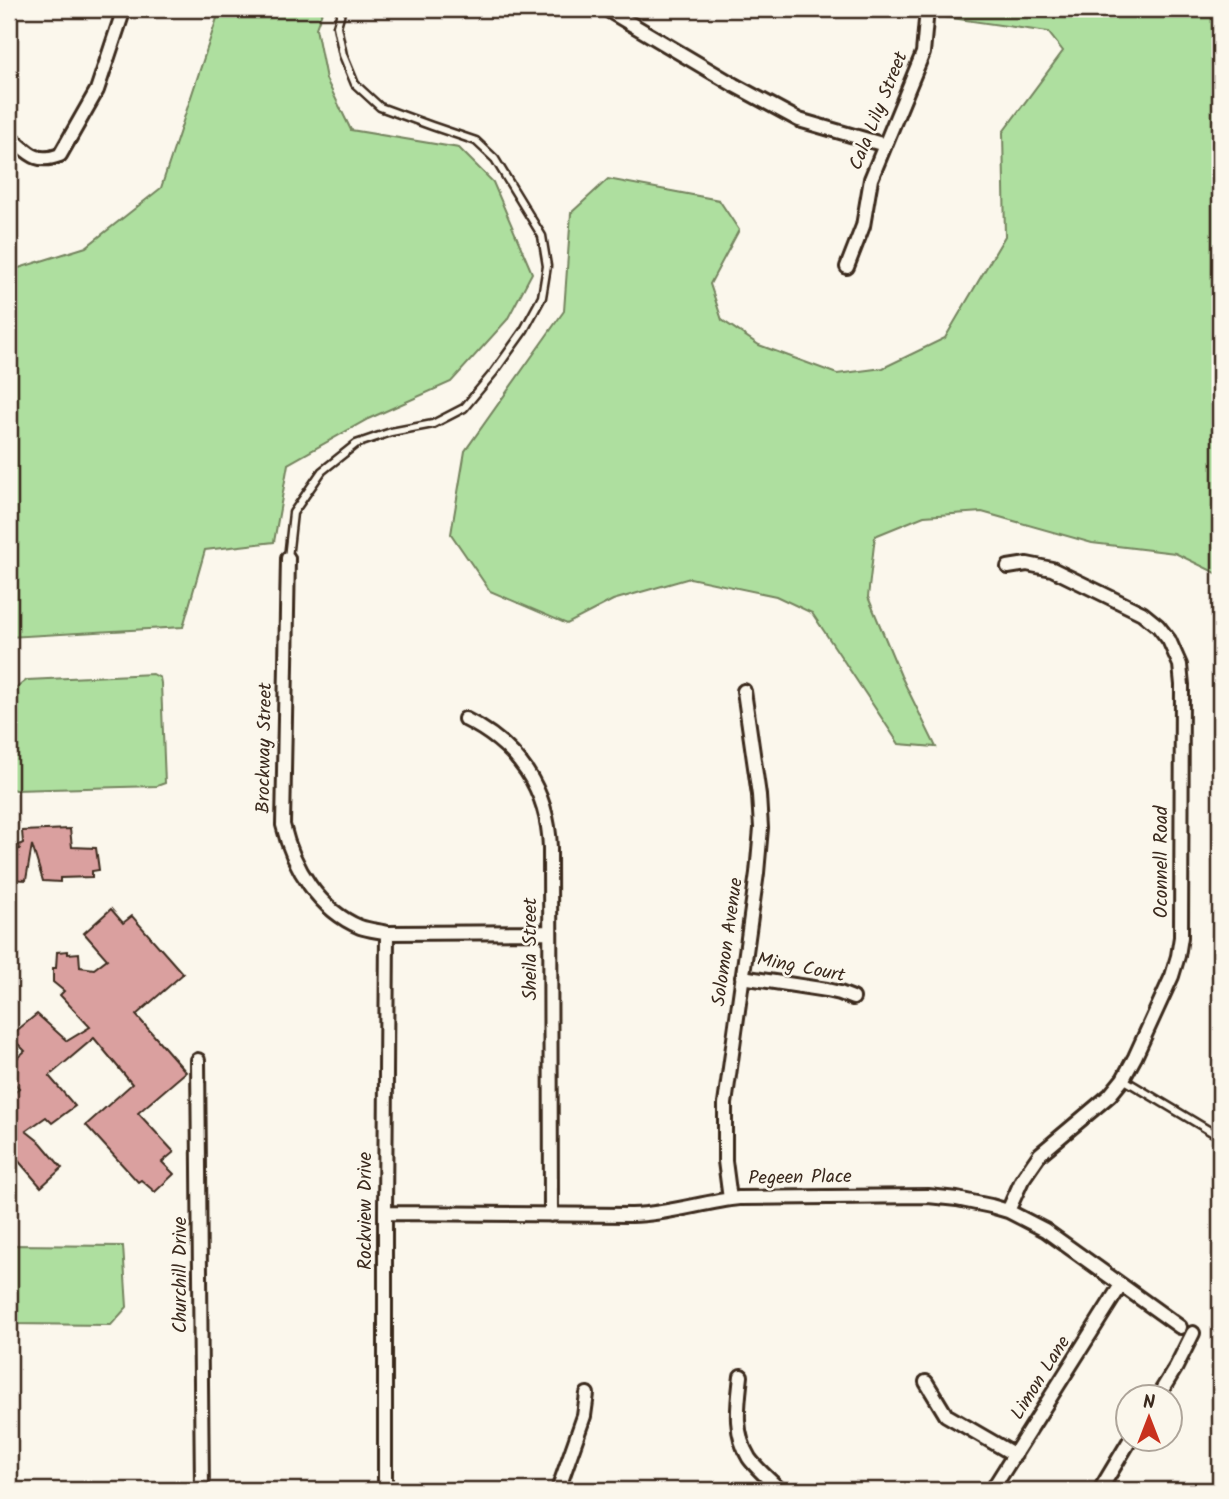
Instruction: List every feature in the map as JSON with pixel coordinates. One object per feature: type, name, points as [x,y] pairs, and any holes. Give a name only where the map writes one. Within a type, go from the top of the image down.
[{"type":"street","points":[[9,135],[36,158],[49,159],[60,155],[97,90],[124,9]]},
{"type":"street","points":[[606,9],[799,120],[885,145]]},
{"type":"street","name":"Cala Lily Street","points":[[848,267],[863,226],[871,179],[923,53],[927,9]]},
{"type":"street","name":"Brockway Street","points":[[289,558],[283,825],[291,854],[306,880],[336,912],[362,928],[387,933],[550,932]]},
{"type":"street","name":"Oconnell Road","points":[[1008,567],[1027,564],[1052,569],[1142,613],[1164,633],[1174,649],[1180,665],[1182,685],[1181,943],[1172,976],[1123,1079],[1115,1090],[1040,1154],[1028,1171],[1008,1211]]},
{"type":"street","name":"Solomon Avenue","points":[[730,1199],[725,1161],[724,1120],[757,873],[761,820],[759,787],[744,691]]},
{"type":"street","name":"Sheila Street","points":[[465,719],[486,732],[515,757],[531,777],[547,816],[550,839],[551,1214]]},
{"type":"street","name":"Rockview Drive","points":[[385,1490],[387,933]]},
{"type":"street","name":"Ming Court","points":[[742,977],[834,991],[853,998]]},
{"type":"street","name":"Churchill Drive","points":[[198,1060],[202,1490]]},
{"type":"street","name":"Pegeen Place","points":[[385,1213],[656,1213],[730,1199],[928,1196],[972,1202],[1008,1211],[1045,1230],[1180,1327]]},
{"type":"street","name":"Limon Lane","points":[[992,1490],[1121,1285]]},
{"type":"street","points":[[1166,1384],[1193,1333]]},
{"type":"street","points":[[741,1376],[737,1416],[739,1434],[749,1458],[780,1490]]},
{"type":"street","points":[[926,1382],[946,1415],[1015,1455]]},
{"type":"street","points":[[558,1490],[584,1416],[587,1394]]},
{"type":"street","points":[[1100,1490],[1122,1454]]},
{"type":"lane","points":[[289,558],[293,513],[322,471],[356,444],[391,432],[433,424],[464,408],[524,331],[542,297],[547,267],[542,236],[495,159],[475,141],[380,107],[355,84],[343,55],[337,26],[342,9]]},
{"type":"lane","points":[[1123,1079],[1220,1137]]},
{"type":"green space","points":[[220,9],[323,9],[316,28],[326,79],[351,130],[459,148],[493,182],[532,273],[507,320],[451,382],[368,419],[288,464],[274,542],[205,550],[183,627],[9,637],[9,271],[86,247],[161,188]]},
{"type":"green space","points":[[944,9],[1220,9],[1220,575],[1175,553],[1092,543],[982,512],[924,516],[875,536],[868,597],[901,676],[936,747],[899,744],[812,613],[776,596],[690,578],[613,600],[567,624],[490,591],[451,534],[465,451],[564,311],[571,213],[608,179],[719,200],[739,230],[710,284],[722,320],[759,345],[837,374],[883,368],[945,338],[1005,236],[1003,132],[1063,51],[1048,32],[944,17]]},
{"type":"green space","points":[[153,674],[160,678],[161,683],[165,783],[157,786],[9,788],[9,698],[19,686],[27,680]]},
{"type":"green space","points":[[9,1245],[123,1246],[127,1307],[111,1325],[9,1324]]},
{"type":"building","points":[[70,829],[72,847],[96,848],[99,870],[92,871],[92,877],[60,878],[60,882],[43,881],[32,845],[26,880],[9,879],[9,850],[20,849],[19,845],[23,843],[22,831]]},
{"type":"building","points":[[111,909],[123,923],[132,916],[183,974],[136,1015],[186,1072],[138,1113],[174,1152],[162,1162],[174,1174],[155,1192],[141,1180],[138,1182],[86,1125],[132,1084],[94,1038],[49,1076],[75,1106],[52,1123],[46,1117],[26,1131],[41,1143],[62,1168],[41,1187],[16,1158],[9,1164],[9,1099],[19,1088],[9,1078],[9,1065],[25,1051],[10,1036],[37,1014],[67,1041],[90,1027],[60,995],[64,991],[53,982],[53,968],[56,968],[57,952],[79,953],[80,967],[94,969],[107,959],[84,933]]}]
